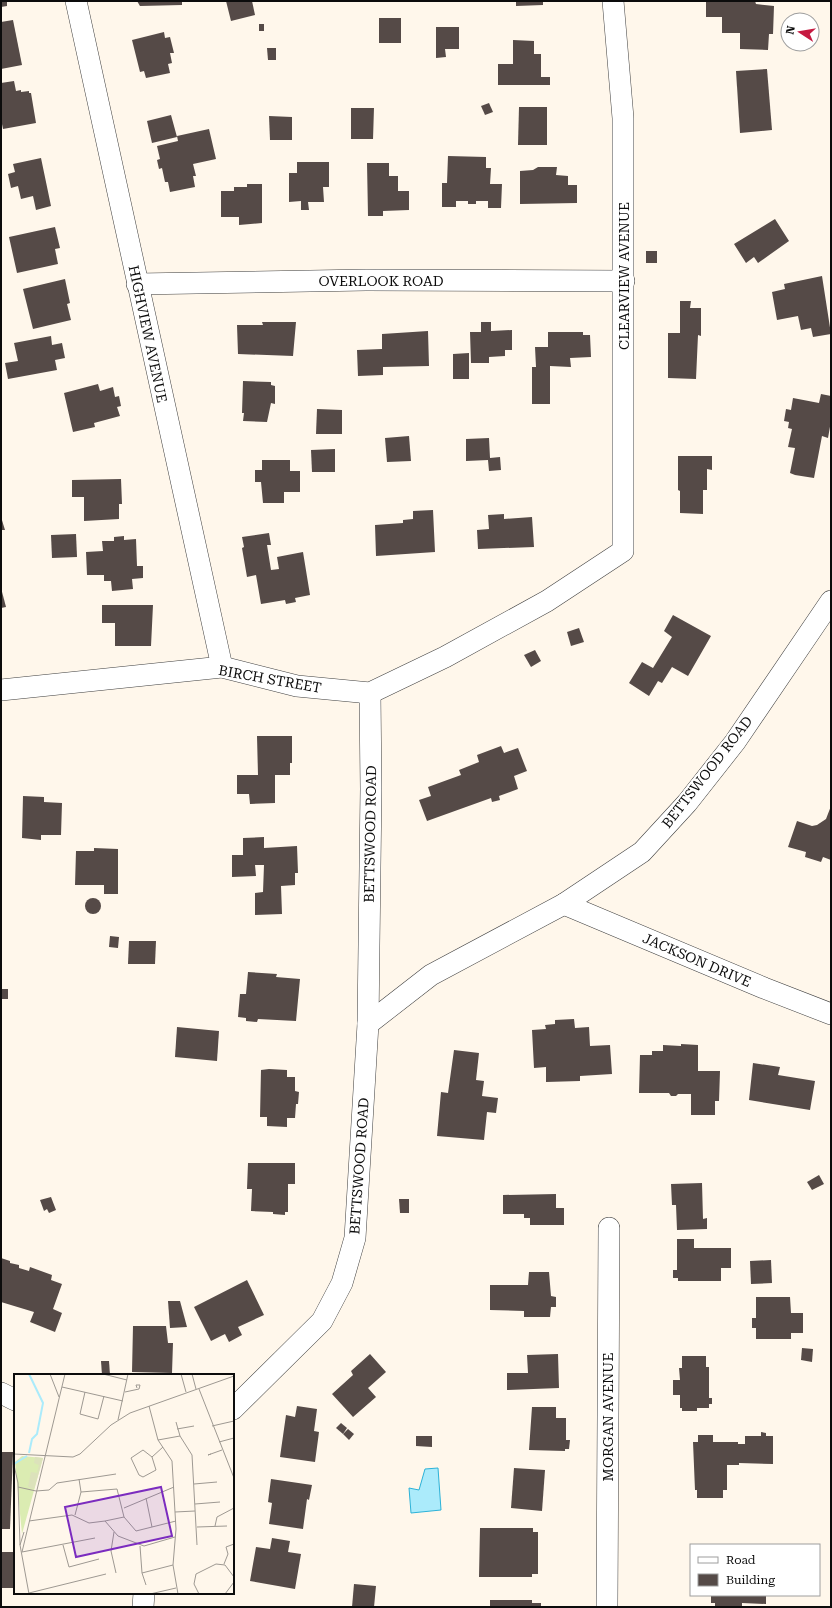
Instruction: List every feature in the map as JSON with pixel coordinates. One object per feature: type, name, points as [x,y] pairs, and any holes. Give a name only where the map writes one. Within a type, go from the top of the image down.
[{"type":"street","name":"HIGHVIEW AVENUE","points":[[76,1],[222,667]]},
{"type":"street","name":"CLEARVIEW AVENUE","points":[[370,693],[445,656],[548,601],[623,551],[624,118],[613,1]]},
{"type":"street","name":"OVERLOOK ROAD","points":[[137,284],[366,280],[624,281]]},
{"type":"street","name":"BETTSWOOD ROAD","points":[[368,1024],[431,975],[564,904],[642,852],[687,804],[735,742],[831,601]]},
{"type":"street","name":"BIRCH STREET","points":[[1,690],[222,667],[297,686],[370,693]]},
{"type":"street","name":"BETTSWOOD ROAD","points":[[234,1408],[322,1321],[342,1283],[355,1238],[368,1024],[372,790],[370,693]]},
{"type":"street","name":"JACKSON DRIVE","points":[[564,904],[764,988],[831,1014]]},
{"type":"street","name":"MORGAN AVENUE","points":[[607,1607],[609,1228]]},
{"type":"street","points":[[1,1393],[14,1400]]},
{"type":"street","points":[[143,1607],[144,1594]]},
{"type":"water","points":[[438,1468],[441,1510],[411,1513],[409,1488],[419,1490],[425,1469]]},
{"type":"building","points":[[1,1],[10,2],[7,2],[7,6],[1,7]]},
{"type":"building","points":[[137,1],[182,1],[182,5],[140,6]]},
{"type":"building","points":[[226,1],[252,1],[255,15],[231,21]]},
{"type":"building","points":[[516,1],[543,1],[543,5],[516,6]]},
{"type":"building","points":[[706,1],[755,1],[756,4],[774,6],[773,34],[769,34],[768,50],[740,49],[740,33],[722,33],[722,17],[706,17]]},
{"type":"building","points":[[379,18],[401,18],[401,43],[379,43]]},
{"type":"building","points":[[13,20],[22,65],[1,69],[1,22]]},
{"type":"building","points":[[259,24],[264,24],[264,31],[259,31]]},
{"type":"building","points":[[436,27],[459,27],[459,49],[445,49],[446,57],[436,58]]},
{"type":"building","points":[[164,32],[165,38],[170,37],[174,53],[170,53],[172,63],[168,64],[170,73],[146,78],[144,71],[140,72],[132,40]]},
{"type":"building","points":[[513,40],[534,41],[534,54],[541,54],[541,77],[550,77],[550,85],[498,85],[498,64],[513,64]]},
{"type":"building","points":[[267,48],[276,48],[276,60],[268,60]]},
{"type":"building","points":[[767,69],[772,130],[740,133],[736,71]]},
{"type":"building","points":[[14,81],[16,91],[29,91],[29,93],[31,93],[36,123],[3,129],[1,119],[1,83]]},
{"type":"building","points":[[489,103],[493,112],[485,115],[481,106]]},
{"type":"building","points":[[519,107],[547,107],[547,145],[518,145]]},
{"type":"building","points":[[351,108],[374,108],[373,139],[351,139]]},
{"type":"building","points":[[171,115],[177,137],[152,143],[147,121]]},
{"type":"building","points":[[269,116],[292,117],[292,140],[270,140]]},
{"type":"building","points":[[209,129],[216,159],[193,164],[196,176],[193,176],[195,187],[170,192],[168,182],[165,182],[162,168],[159,169],[157,160],[160,159],[157,146],[178,141],[177,136]]},
{"type":"building","points":[[448,156],[486,157],[486,168],[491,168],[490,184],[502,184],[501,208],[488,208],[488,201],[476,201],[476,204],[468,204],[468,201],[456,201],[456,207],[442,207],[442,183],[447,183]]},
{"type":"building","points":[[41,158],[51,206],[36,210],[33,196],[21,199],[18,186],[11,188],[8,174],[15,172],[13,164]]},
{"type":"building","points":[[297,162],[329,162],[329,187],[323,187],[324,202],[308,202],[309,210],[301,210],[301,201],[289,202],[289,173],[297,173]]},
{"type":"building","points":[[367,163],[389,163],[389,176],[398,176],[398,191],[409,191],[409,210],[383,211],[383,216],[368,216]]},
{"type":"building","points":[[538,167],[557,167],[556,175],[568,176],[568,185],[577,185],[577,203],[520,204],[520,171],[533,170]]},
{"type":"building","points":[[247,184],[262,184],[262,223],[239,225],[239,217],[221,217],[221,191],[234,191],[234,187],[247,187]]},
{"type":"building","points":[[775,219],[789,241],[758,263],[754,257],[746,263],[734,244]]},
{"type":"building","points":[[55,227],[60,248],[55,249],[58,264],[17,273],[9,237]]},
{"type":"building","points":[[646,251],[657,251],[657,263],[646,263]]},
{"type":"building","points":[[822,276],[831,334],[813,337],[811,328],[801,330],[798,316],[777,320],[772,292],[785,289],[784,284]]},
{"type":"building","points":[[65,279],[70,303],[67,304],[71,320],[33,329],[23,289]]},
{"type":"building","points":[[680,301],[691,301],[690,308],[701,308],[701,336],[698,335],[696,379],[668,378],[668,333],[680,333]]},
{"type":"building","points":[[262,322],[296,322],[293,356],[238,354],[237,325],[263,325]]},
{"type":"building","points":[[481,322],[491,322],[491,331],[512,330],[512,350],[505,350],[505,356],[489,357],[489,363],[471,363],[470,332],[481,332]]},
{"type":"building","points":[[428,331],[429,366],[383,367],[383,375],[358,376],[357,350],[382,349],[382,334]]},
{"type":"building","points":[[548,332],[583,332],[583,335],[590,335],[591,357],[570,358],[571,367],[550,366],[550,404],[532,404],[532,367],[536,367],[535,347],[548,347]]},
{"type":"building","points":[[51,336],[52,345],[62,343],[65,358],[55,360],[57,370],[8,379],[5,363],[18,361],[14,343]]},
{"type":"building","points":[[469,353],[469,379],[453,379],[453,354]]},
{"type":"building","points":[[243,381],[271,382],[271,385],[275,386],[275,404],[271,403],[267,422],[243,421]]},
{"type":"building","points":[[98,384],[100,391],[113,387],[115,397],[119,396],[121,406],[117,407],[120,416],[94,423],[95,427],[73,432],[64,393]]},
{"type":"building","points":[[821,394],[831,396],[831,421],[828,438],[822,436],[814,478],[795,475],[790,473],[795,448],[788,447],[792,429],[788,428],[789,422],[784,421],[786,409],[791,410],[793,398],[819,403]]},
{"type":"building","points":[[317,409],[342,410],[342,434],[316,434]]},
{"type":"building","points":[[409,436],[411,461],[387,462],[385,438]]},
{"type":"building","points":[[489,438],[490,458],[500,457],[501,470],[489,471],[488,460],[466,461],[466,439]]},
{"type":"building","points":[[335,449],[335,472],[312,472],[311,450]]},
{"type":"building","points":[[678,456],[712,456],[712,470],[707,469],[707,490],[703,490],[703,514],[680,513]]},
{"type":"building","points":[[262,460],[290,460],[290,471],[300,471],[300,492],[284,492],[284,503],[263,503],[261,482],[255,482],[255,470],[262,470]]},
{"type":"building","points":[[121,479],[122,504],[119,504],[119,519],[84,521],[84,497],[72,497],[72,480]]},
{"type":"building","points":[[433,510],[435,552],[376,556],[375,525],[403,523],[403,520],[413,519],[413,511]]},
{"type":"building","points":[[504,514],[504,519],[532,517],[534,547],[478,549],[477,530],[489,529],[488,515]]},
{"type":"building","points":[[1,517],[5,530],[1,530]]},
{"type":"building","points":[[269,533],[271,545],[267,545],[271,570],[279,569],[277,557],[303,552],[310,595],[295,598],[296,602],[286,604],[285,600],[261,604],[256,575],[247,577],[242,548],[244,547],[242,537]]},
{"type":"building","points":[[76,534],[77,557],[52,558],[51,535]]},
{"type":"building","points":[[124,536],[124,540],[136,539],[137,566],[143,566],[143,578],[132,579],[133,589],[112,591],[111,581],[104,581],[104,575],[87,575],[86,552],[103,551],[102,541],[114,541],[114,537]]},
{"type":"building","points":[[1,588],[6,607],[1,608]]},
{"type":"building","points":[[102,605],[153,605],[151,646],[115,646],[115,623],[102,623]]},
{"type":"building","points":[[673,615],[711,636],[688,676],[672,667],[662,683],[658,681],[649,696],[629,683],[642,662],[653,668],[672,637],[664,631]]},
{"type":"building","points":[[579,628],[584,642],[571,646],[567,632]]},
{"type":"building","points":[[535,650],[541,661],[531,667],[524,655]]},
{"type":"building","points":[[257,736],[292,736],[292,763],[290,763],[290,775],[275,775],[275,803],[250,804],[249,794],[237,794],[237,775],[258,775]]},
{"type":"building","points":[[501,746],[504,753],[518,748],[527,771],[514,776],[518,789],[499,796],[500,800],[492,802],[491,798],[427,821],[419,800],[431,796],[428,787],[461,775],[459,770],[479,762],[477,755]]},
{"type":"building","points":[[23,796],[44,797],[44,802],[62,803],[61,835],[41,835],[41,840],[22,838]]},
{"type":"building","points":[[831,806],[831,860],[823,857],[821,862],[805,857],[806,852],[788,847],[797,821],[812,826],[817,825],[826,819]]},
{"type":"building","points":[[264,837],[264,848],[297,846],[298,873],[295,873],[295,885],[281,886],[282,914],[255,915],[255,893],[263,892],[264,865],[255,865],[256,876],[232,877],[232,855],[243,855],[243,838]]},
{"type":"building","points":[[94,848],[118,849],[118,894],[104,894],[104,885],[75,885],[76,851],[94,851]]},
{"type":"building","points":[[90,898],[96,898],[101,903],[99,912],[96,914],[90,914],[85,909],[85,903]]},
{"type":"building","points":[[110,936],[119,937],[118,948],[109,947]]},
{"type":"building","points":[[129,941],[156,941],[155,964],[128,964]]},
{"type":"building","points":[[248,972],[277,974],[276,977],[300,979],[296,1021],[258,1019],[257,1022],[246,1021],[246,1018],[238,1017],[240,994],[246,994]]},
{"type":"building","points":[[1,989],[8,989],[8,999],[1,999]]},
{"type":"building","points":[[574,1019],[575,1028],[589,1027],[590,1046],[610,1045],[612,1074],[580,1076],[580,1081],[546,1082],[546,1067],[534,1068],[532,1030],[546,1029],[545,1025],[555,1024],[555,1020]]},
{"type":"building","points":[[177,1027],[219,1031],[217,1061],[175,1057]]},
{"type":"building","points":[[681,1044],[698,1045],[698,1071],[720,1071],[719,1101],[715,1101],[715,1115],[691,1115],[691,1094],[678,1094],[676,1096],[671,1096],[669,1093],[639,1093],[640,1055],[652,1055],[652,1051],[663,1051],[663,1045],[681,1046]]},
{"type":"building","points":[[454,1050],[479,1053],[476,1080],[484,1081],[482,1096],[498,1098],[496,1113],[487,1112],[484,1140],[437,1136],[441,1092],[448,1093]]},
{"type":"building","points":[[753,1063],[780,1067],[778,1075],[815,1081],[810,1110],[749,1100]]},
{"type":"building","points":[[261,1070],[287,1070],[287,1077],[295,1077],[295,1091],[299,1092],[298,1104],[296,1104],[295,1118],[287,1118],[287,1127],[267,1126],[267,1117],[260,1117]]},
{"type":"building","points":[[248,1163],[295,1163],[295,1184],[288,1184],[288,1212],[285,1212],[285,1215],[273,1214],[273,1212],[251,1211],[252,1189],[247,1189]]},
{"type":"building","points":[[819,1175],[824,1184],[812,1190],[807,1182]]},
{"type":"building","points":[[702,1183],[703,1219],[707,1218],[707,1229],[677,1230],[676,1205],[672,1205],[671,1184]]},
{"type":"building","points":[[556,1194],[556,1208],[564,1208],[564,1225],[530,1225],[530,1218],[524,1218],[524,1214],[503,1214],[503,1195]]},
{"type":"building","points":[[51,1197],[56,1210],[49,1213],[47,1209],[44,1211],[40,1200]]},
{"type":"building","points":[[399,1199],[409,1199],[409,1213],[400,1213]]},
{"type":"building","points":[[677,1239],[694,1239],[694,1248],[731,1248],[731,1268],[721,1268],[721,1281],[678,1281],[678,1278],[673,1278],[673,1270],[677,1270]]},
{"type":"building","points":[[1,1258],[10,1261],[10,1263],[19,1265],[19,1268],[29,1271],[30,1267],[52,1275],[51,1280],[62,1284],[53,1309],[62,1313],[55,1332],[30,1322],[34,1312],[1,1302]]},
{"type":"building","points":[[771,1260],[772,1283],[751,1284],[750,1261]]},
{"type":"building","points":[[529,1272],[549,1272],[551,1296],[556,1297],[556,1307],[551,1307],[550,1317],[524,1317],[524,1311],[490,1310],[490,1285],[528,1285]]},
{"type":"building","points":[[247,1280],[264,1315],[238,1327],[242,1335],[229,1342],[225,1334],[211,1341],[194,1307]]},
{"type":"building","points":[[756,1297],[790,1297],[791,1313],[803,1313],[803,1333],[791,1333],[791,1339],[756,1339],[756,1328],[752,1328],[752,1318],[756,1318]]},
{"type":"building","points":[[168,1301],[180,1301],[187,1327],[170,1328]]},
{"type":"building","points":[[133,1326],[166,1326],[168,1343],[173,1343],[172,1373],[132,1372]]},
{"type":"building","points":[[802,1348],[813,1349],[812,1362],[801,1360]]},
{"type":"building","points":[[370,1354],[386,1372],[368,1388],[376,1397],[353,1417],[332,1394],[353,1375],[351,1371]]},
{"type":"building","points":[[558,1354],[559,1388],[507,1390],[507,1373],[528,1373],[527,1355]]},
{"type":"building","points":[[682,1356],[706,1356],[706,1367],[709,1367],[709,1398],[712,1398],[712,1404],[709,1404],[709,1408],[697,1408],[697,1411],[682,1411],[682,1408],[680,1408],[680,1395],[673,1395],[673,1380],[680,1380],[679,1368],[682,1368]]},
{"type":"building","points":[[101,1361],[109,1361],[110,1374],[102,1374]]},
{"type":"building","points":[[297,1406],[317,1409],[314,1431],[319,1432],[315,1462],[280,1457],[286,1415],[295,1417]]},
{"type":"building","points":[[532,1407],[556,1407],[556,1418],[566,1418],[566,1440],[570,1440],[569,1449],[565,1449],[565,1451],[529,1450]]},
{"type":"building","points":[[341,1423],[347,1428],[343,1434],[336,1428]]},
{"type":"building","points":[[348,1429],[354,1434],[349,1440],[343,1434]]},
{"type":"building","points":[[761,1432],[766,1433],[766,1436],[773,1436],[773,1464],[739,1463],[739,1465],[727,1465],[727,1490],[723,1490],[723,1498],[697,1498],[697,1490],[695,1490],[693,1442],[698,1442],[698,1435],[713,1435],[713,1442],[738,1442],[738,1444],[745,1444],[745,1436],[761,1436]]},
{"type":"building","points":[[416,1436],[432,1436],[432,1447],[416,1446]]},
{"type":"building","points":[[1,1452],[13,1452],[10,1529],[1,1529]]},
{"type":"building","points":[[514,1468],[545,1470],[542,1511],[511,1508]]},
{"type":"building","points":[[271,1479],[312,1485],[309,1500],[307,1499],[303,1529],[269,1524],[272,1503],[268,1502]]},
{"type":"building","points":[[480,1528],[533,1528],[533,1532],[538,1532],[538,1574],[532,1574],[532,1577],[479,1577]]},
{"type":"building","points":[[272,1538],[290,1541],[288,1552],[301,1554],[295,1589],[250,1581],[256,1547],[270,1549]]},
{"type":"building","points":[[1,1552],[14,1552],[14,1588],[1,1588]]},
{"type":"building","points":[[354,1584],[376,1586],[374,1607],[352,1607]]},
{"type":"building","points":[[711,1596],[766,1596],[766,1604],[742,1603],[742,1607],[715,1607],[715,1603],[711,1603]]},
{"type":"building","points":[[490,1600],[532,1600],[532,1603],[541,1603],[541,1607],[490,1607]]}]
